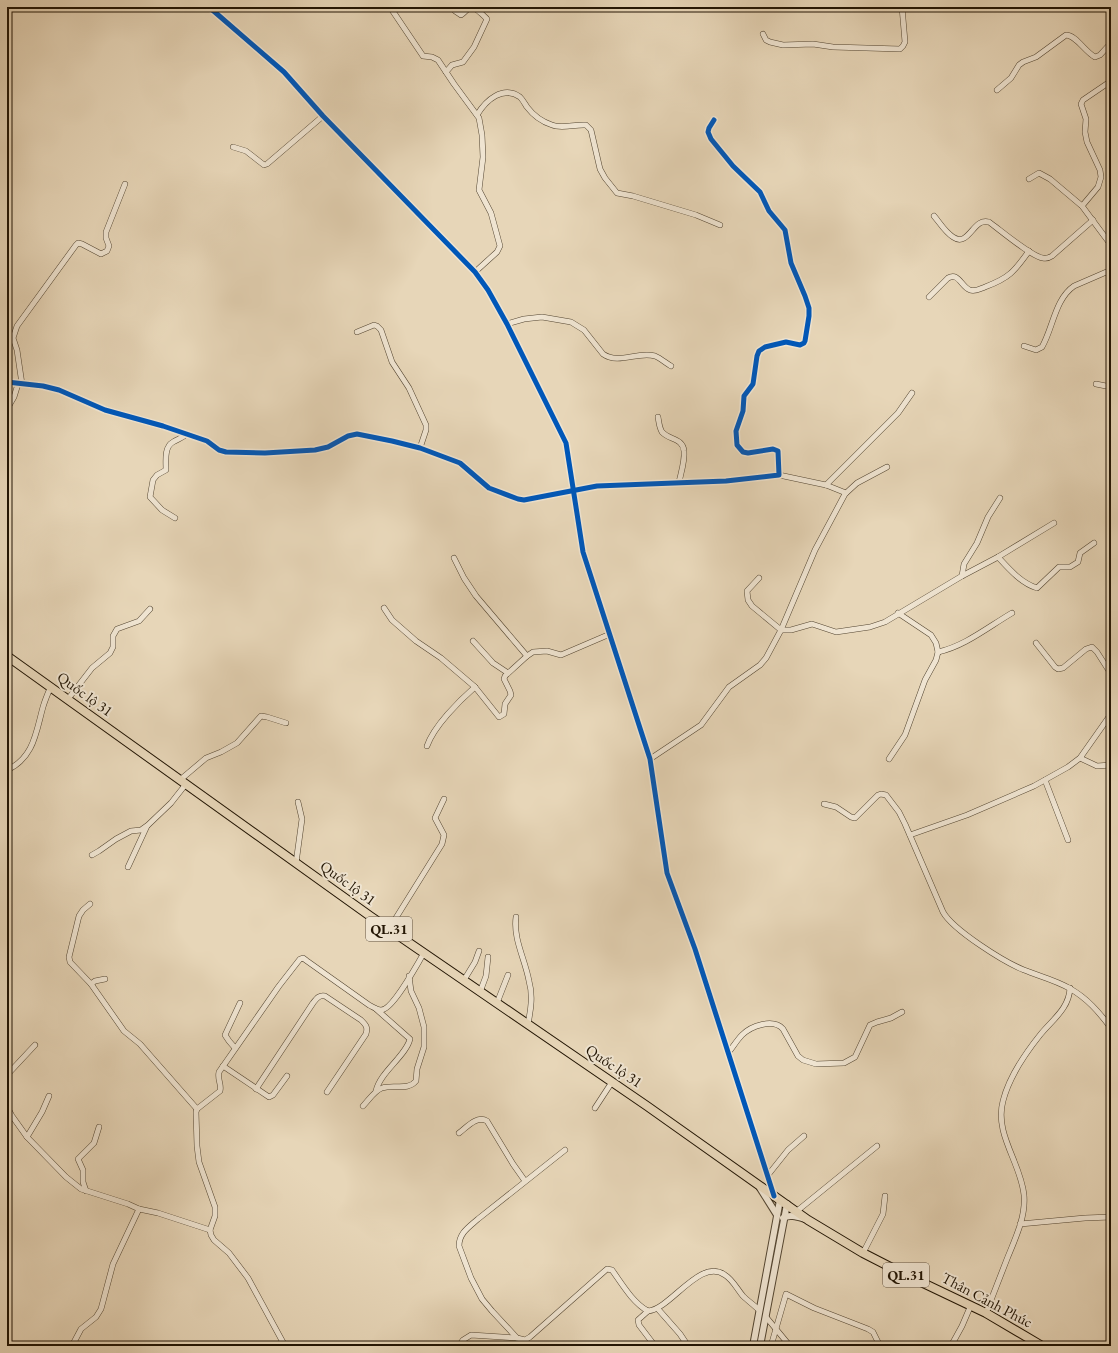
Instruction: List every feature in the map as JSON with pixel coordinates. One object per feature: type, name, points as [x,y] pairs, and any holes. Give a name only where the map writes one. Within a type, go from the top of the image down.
[{"type":"highway","name":"Quốc lộ 31","points":[[7,656],[184,780],[296,863],[389,929],[612,1082],[780,1200]]},
{"type":"highway","name":"Thân Cảnh Phúc","points":[[780,1200],[808,1220],[863,1253],[986,1313],[1042,1346]]},
{"type":"street","points":[[209,7],[284,72],[323,116],[474,272],[488,290],[507,324],[564,440],[583,552],[650,759],[667,873],[695,949],[768,1175],[780,1200],[783,1218],[760,1346]]},
{"type":"street","points":[[390,7],[423,56],[435,58],[479,118],[482,135],[483,157],[479,190],[491,213],[500,246],[496,252],[474,272]]},
{"type":"street","points":[[446,72],[452,66],[462,62],[474,47],[487,19],[473,8],[470,8],[461,15],[455,11],[455,7]]},
{"type":"street","points":[[763,34],[766,40],[783,45],[813,44],[833,47],[900,49],[906,42],[902,7]]},
{"type":"street","points":[[997,90],[1011,78],[1019,65],[1036,57],[1066,35],[1072,36],[1087,52],[1095,57],[1100,55],[1111,42]]},
{"type":"street","points":[[7,54],[7,60]]},
{"type":"street","points":[[1082,206],[1098,186],[1101,177],[1100,170],[1086,142],[1086,119],[1081,104],[1082,101],[1111,80]]},
{"type":"street","points":[[477,115],[482,106],[490,100],[497,95],[507,93],[513,94],[520,98],[532,112],[553,126],[586,125],[591,130],[600,169],[617,193],[634,196],[720,225]]},
{"type":"street","points":[[233,147],[246,151],[264,165],[267,164],[323,116]]},
{"type":"street","points":[[714,120],[708,132],[711,139],[733,166],[760,192],[769,211],[785,230],[792,263],[809,308],[804,343],[800,345],[791,342],[784,343],[765,348],[758,354],[753,384],[744,396],[743,411],[736,435],[737,445],[743,452],[748,453],[776,449],[778,454],[779,475]]},
{"type":"street","points":[[1029,179],[1037,174],[1043,174],[1082,206],[1094,220],[1111,245]]},
{"type":"street","points":[[7,409],[20,384],[17,350],[13,338],[17,326],[78,243],[102,254],[107,251],[109,246],[106,238],[106,232],[125,184]]},
{"type":"street","points":[[934,216],[944,229],[956,238],[962,239],[966,237],[979,222],[986,221],[1029,251],[1043,258],[1050,257],[1094,220]]},
{"type":"street","points":[[928,297],[952,276],[956,277],[965,288],[972,291],[999,281],[1012,273],[1029,251]]},
{"type":"street","points":[[1024,346],[1036,350],[1042,347],[1060,304],[1070,289],[1111,270]]},
{"type":"street","points":[[507,324],[524,319],[542,318],[571,322],[584,330],[607,357],[615,359],[643,355],[654,356],[671,366]]},
{"type":"street","points":[[356,332],[374,325],[380,328],[392,362],[409,388],[426,425],[426,430],[420,448]]},
{"type":"street","points":[[7,382],[43,386],[59,390],[105,410],[207,440],[219,450],[230,453],[315,450],[328,447],[348,436],[357,434],[392,441],[420,448],[460,463],[489,488],[518,499],[531,499],[597,486],[726,481],[779,475],[826,485],[846,493]]},
{"type":"street","points":[[1096,384],[1111,387]]},
{"type":"street","points":[[826,485],[898,413],[912,393]]},
{"type":"street","points":[[658,417],[660,428],[664,433],[668,437],[678,440],[684,449],[679,482]]},
{"type":"street","points":[[175,518],[162,510],[150,496],[153,480],[157,475],[166,470],[166,457],[169,446],[186,434]]},
{"type":"street","points":[[650,759],[701,725],[729,687],[760,665],[766,658],[781,630],[816,550],[846,493],[857,483],[886,467]]},
{"type":"street","points":[[962,576],[964,564],[977,543],[988,517],[1000,498]]},
{"type":"street","points":[[759,578],[747,591],[748,600],[759,613],[781,630],[791,630],[812,624],[831,631],[843,631],[875,626],[885,622],[962,576],[998,557],[1054,523]]},
{"type":"street","points":[[998,557],[1009,570],[1026,583],[1037,588],[1059,568],[1070,567],[1078,562],[1080,553],[1094,543]]},
{"type":"street","points":[[454,558],[464,578],[476,596],[527,656]]},
{"type":"street","points":[[384,608],[392,620],[416,642],[440,658],[475,687],[501,717],[504,714],[506,704],[511,695],[504,679],[505,676],[527,656],[533,652],[547,651],[561,655],[610,634]]},
{"type":"street","points":[[68,699],[92,668],[110,653],[113,647],[113,636],[117,629],[139,621],[150,609]]},
{"type":"street","points":[[938,652],[958,646],[1012,612]]},
{"type":"street","points":[[889,759],[905,735],[925,680],[936,660],[938,652],[936,643],[931,635],[898,613]]},
{"type":"street","points":[[473,641],[493,663],[508,673]]},
{"type":"street","points":[[1036,643],[1058,670],[1063,668],[1088,648],[1094,648],[1111,674]]},
{"type":"street","points":[[7,770],[20,762],[30,749],[36,736],[50,686]]},
{"type":"street","points":[[427,746],[430,738],[444,720],[462,699],[475,687]]},
{"type":"street","points":[[910,834],[967,815],[1045,780],[1068,767],[1080,758],[1111,714]]},
{"type":"street","points":[[92,855],[116,839],[131,831],[141,830],[148,825],[171,803],[184,780],[206,758],[237,743],[261,716],[286,723]]},
{"type":"street","points":[[1080,758],[1097,766],[1111,764]]},
{"type":"street","points":[[1045,780],[1068,840]]},
{"type":"street","points":[[824,804],[836,807],[852,818],[855,818],[878,795],[884,794],[888,796],[899,812],[910,834],[943,912],[951,922],[972,939],[1008,963],[1070,988],[1080,994],[1092,1005],[1111,1028]]},
{"type":"street","points":[[389,929],[442,844],[444,836],[436,818],[444,799]]},
{"type":"street","points":[[296,863],[302,819],[298,802]]},
{"type":"street","points":[[128,867],[148,825]]},
{"type":"street","points":[[90,904],[79,916],[69,957],[70,962],[91,984],[124,1031],[140,1044],[197,1110],[196,1127],[199,1162],[215,1208],[215,1216],[210,1230],[214,1240],[229,1253],[248,1278],[285,1346]]},
{"type":"street","points":[[516,917],[516,934],[531,990],[528,1024]]},
{"type":"street","points":[[464,980],[479,952]]},
{"type":"street","points":[[375,1008],[381,1010],[393,1002],[424,953]]},
{"type":"street","points":[[480,992],[486,976],[488,957]]},
{"type":"street","points":[[197,1110],[220,1091],[218,1076],[223,1066],[300,959],[303,958],[308,960],[375,1008],[410,1039],[407,1046],[382,1078],[376,1091],[363,1106]]},
{"type":"street","points":[[497,1003],[508,975]]},
{"type":"street","points":[[376,1091],[385,1088],[410,1086],[416,1081],[417,1069],[424,1047],[424,1027],[419,1008],[411,992],[409,976]]},
{"type":"street","points":[[91,984],[95,981],[105,979]]},
{"type":"street","points":[[986,1313],[1020,1224],[1024,1193],[1003,1130],[1001,1117],[1002,1102],[1023,1057],[1068,1003],[1070,988]]},
{"type":"street","points":[[256,1089],[313,1002],[322,995],[361,1020],[368,1029],[327,1092]]},
{"type":"street","points":[[235,1048],[225,1035],[240,1003]]},
{"type":"street","points":[[728,1053],[741,1035],[753,1028],[774,1024],[780,1026],[798,1056],[803,1060],[816,1064],[844,1063],[855,1057],[870,1026],[902,1012]]},
{"type":"street","points":[[7,1075],[35,1045]]},
{"type":"street","points":[[223,1066],[269,1097],[287,1076]]},
{"type":"street","points":[[595,1108],[612,1082]]},
{"type":"street","points":[[27,1137],[42,1112],[49,1096]]},
{"type":"street","points":[[7,1107],[14,1121],[27,1137],[74,1185],[86,1191],[139,1209],[158,1213],[210,1230]]},
{"type":"street","points":[[459,1133],[479,1119],[487,1121],[512,1164],[525,1181]]},
{"type":"street","points":[[86,1191],[83,1182],[83,1170],[78,1159],[94,1143],[99,1127]]},
{"type":"street","points":[[768,1175],[788,1150],[804,1136]]},
{"type":"street","points":[[796,1211],[877,1146]]},
{"type":"street","points":[[518,1338],[482,1299],[471,1278],[459,1246],[459,1241],[464,1231],[565,1150]]},
{"type":"street","points":[[756,1182],[777,1214]]},
{"type":"street","points":[[863,1253],[883,1214],[886,1196]]},
{"type":"street","points":[[753,1346],[780,1200]]},
{"type":"street","points":[[72,1346],[81,1329],[99,1313],[112,1264],[139,1209]]},
{"type":"street","points":[[783,1218],[785,1216],[792,1216],[808,1220]]},
{"type":"street","points":[[1020,1224],[1085,1218],[1111,1218]]},
{"type":"street","points":[[459,1346],[463,1340],[471,1335],[518,1338],[525,1340],[607,1269],[612,1270],[632,1296],[643,1308],[648,1311]]},
{"type":"street","points":[[655,1346],[639,1325],[638,1320],[648,1311],[658,1309],[689,1283],[707,1273],[715,1271],[726,1275],[743,1295],[759,1310]]},
{"type":"street","points":[[771,1346],[786,1294],[814,1308],[868,1329],[873,1332],[880,1346]]},
{"type":"street","points":[[951,1346],[971,1306]]},
{"type":"street","points":[[658,1309],[680,1334],[688,1346]]},
{"type":"street","points":[[766,1317],[790,1346]]},
{"type":"cycle path","points":[[209,7],[284,72],[323,116],[475,272],[488,290],[507,324],[566,443],[583,552],[650,759],[667,873],[695,949],[774,1196]]},
{"type":"cycle path","points":[[7,382],[43,386],[59,390],[105,410],[163,426],[207,441],[219,450],[226,452],[265,453],[315,450],[328,447],[348,436],[357,434],[392,441],[420,448],[460,463],[489,488],[524,500],[597,486],[726,481],[779,475],[778,451],[773,449],[748,453],[743,452],[737,445],[736,431],[743,411],[744,396],[753,384],[759,351],[765,347],[786,342],[800,345],[804,343],[809,308],[791,263],[785,230],[769,211],[760,192],[733,166],[711,139],[708,132],[714,120]]}]
